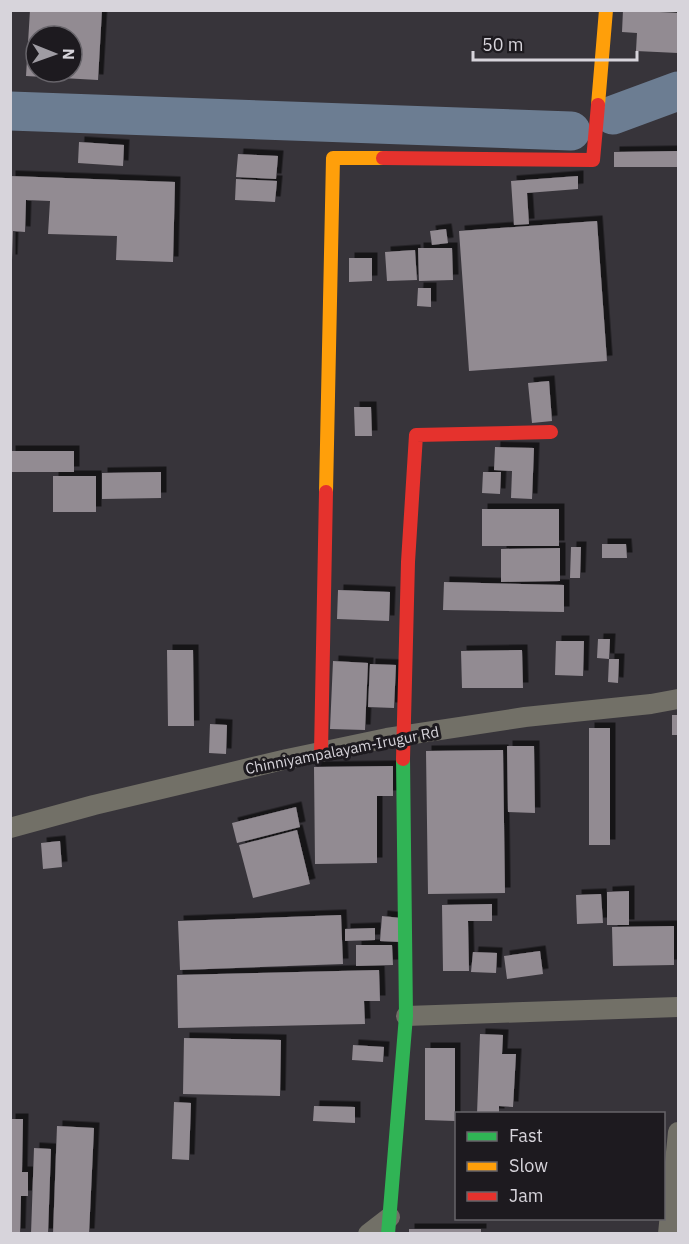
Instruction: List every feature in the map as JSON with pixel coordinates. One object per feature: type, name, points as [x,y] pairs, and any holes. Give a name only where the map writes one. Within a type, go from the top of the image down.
[{"type":"street","points":[[321,752],[333,158],[593,160],[606,10]]},
{"type":"street","points":[[368,1233],[389,1225],[406,1016],[403,735],[408,562],[416,435],[551,432]]},
{"type":"street","name":"Chinniyampalayam-Irugur Rd","points":[[10,828],[94,805],[287,759],[403,735],[525,717],[651,704],[678,699]]},
{"type":"street","points":[[406,1016],[678,1006]]},
{"type":"street","points":[[668,1233],[678,1132]]},
{"type":"building","points":[[30,10],[102,10],[98,80],[84,79],[84,24],[29,24]]},
{"type":"building","points":[[623,10],[678,13],[678,53],[636,51],[637,33],[622,32]]},
{"type":"building","points":[[79,142],[124,145],[123,166],[78,163]]},
{"type":"building","points":[[678,151],[678,167],[614,167],[614,152]]},
{"type":"building","points":[[238,154],[278,156],[276,179],[236,177]]},
{"type":"building","points":[[10,176],[175,182],[173,262],[116,260],[117,236],[48,234],[50,201],[26,200],[25,232],[13,231],[12,260],[10,260]]},
{"type":"building","points":[[578,176],[578,189],[527,193],[529,224],[514,225],[511,181]]},
{"type":"building","points":[[236,179],[277,181],[275,202],[235,200]]},
{"type":"building","points":[[597,221],[607,361],[469,371],[459,231]]},
{"type":"building","points":[[446,229],[448,243],[432,245],[430,231]]},
{"type":"building","points":[[418,248],[452,248],[453,280],[419,281]]},
{"type":"building","points":[[415,250],[417,280],[387,281],[385,252]]},
{"type":"building","points":[[349,258],[372,258],[372,281],[349,282]]},
{"type":"building","points":[[418,288],[431,288],[431,307],[417,306]]},
{"type":"building","points":[[549,381],[552,421],[532,423],[528,383]]},
{"type":"building","points":[[354,407],[371,407],[372,436],[355,436]]},
{"type":"building","points":[[495,447],[534,448],[532,499],[511,498],[512,471],[494,470]]},
{"type":"building","points":[[10,451],[74,451],[74,472],[10,472]]},
{"type":"building","points":[[161,472],[161,498],[102,499],[102,473]]},
{"type":"building","points":[[483,472],[501,472],[500,494],[482,493]]},
{"type":"building","points":[[53,476],[96,476],[96,512],[53,512]]},
{"type":"building","points":[[482,509],[559,509],[559,546],[482,546]]},
{"type":"building","points":[[602,544],[626,544],[627,558],[602,558]]},
{"type":"building","points":[[571,547],[581,547],[580,578],[570,578]]},
{"type":"building","points":[[560,548],[560,581],[501,582],[501,549]]},
{"type":"building","points":[[444,582],[564,585],[564,612],[443,610]]},
{"type":"building","points":[[338,590],[390,592],[389,621],[337,619]]},
{"type":"building","points":[[598,639],[610,639],[609,659],[597,658]]},
{"type":"building","points":[[556,641],[584,641],[583,676],[555,675]]},
{"type":"building","points":[[167,650],[193,650],[194,726],[168,726]]},
{"type":"building","points":[[522,650],[523,688],[462,688],[461,651]]},
{"type":"building","points":[[609,659],[619,659],[618,683],[608,682]]},
{"type":"building","points":[[333,661],[368,663],[365,730],[330,729]]},
{"type":"building","points":[[370,664],[396,665],[394,708],[368,707]]},
{"type":"building","points":[[672,715],[678,715],[678,735],[672,735]]},
{"type":"building","points":[[210,724],[227,725],[226,754],[209,753]]},
{"type":"building","points":[[589,728],[610,728],[610,845],[589,845]]},
{"type":"building","points":[[507,746],[534,746],[535,813],[508,812]]},
{"type":"building","points":[[503,750],[505,893],[428,894],[426,751]]},
{"type":"building","points":[[393,766],[393,796],[377,796],[377,863],[315,864],[314,767]]},
{"type":"building","points":[[296,807],[300,827],[237,843],[232,823]]},
{"type":"building","points":[[297,830],[310,884],[253,898],[239,845]]},
{"type":"building","points":[[60,841],[62,867],[43,869],[41,843]]},
{"type":"building","points":[[629,891],[629,925],[607,925],[607,892]]},
{"type":"building","points":[[601,894],[603,923],[577,924],[576,895]]},
{"type":"building","points":[[492,904],[492,921],[468,921],[469,971],[443,971],[442,905]]},
{"type":"building","points":[[341,915],[343,964],[180,970],[178,921]]},
{"type":"building","points":[[382,916],[401,918],[400,942],[380,941]]},
{"type":"building","points":[[674,926],[674,965],[613,966],[612,927]]},
{"type":"building","points":[[375,928],[375,940],[345,941],[345,929]]},
{"type":"building","points":[[356,945],[392,945],[393,965],[356,966]]},
{"type":"building","points":[[540,951],[543,974],[507,979],[504,956]]},
{"type":"building","points":[[473,952],[497,953],[496,973],[471,972]]},
{"type":"building","points":[[379,970],[380,1001],[364,1001],[365,1024],[178,1028],[177,975]]},
{"type":"building","points":[[480,1034],[503,1035],[502,1054],[516,1054],[513,1107],[499,1106],[499,1112],[477,1112]]},
{"type":"building","points":[[184,1038],[281,1040],[280,1096],[183,1094]]},
{"type":"building","points":[[353,1045],[384,1047],[383,1062],[352,1060]]},
{"type":"building","points":[[425,1048],[455,1048],[455,1121],[425,1120]]},
{"type":"building","points":[[174,1102],[191,1103],[189,1160],[172,1159]]},
{"type":"building","points":[[314,1106],[355,1107],[355,1123],[313,1121]]},
{"type":"building","points":[[10,1119],[23,1119],[22,1172],[28,1172],[28,1196],[21,1196],[20,1234],[10,1234]]},
{"type":"building","points":[[57,1126],[94,1128],[89,1234],[53,1234]]},
{"type":"building","points":[[34,1148],[51,1149],[48,1234],[31,1234]]},
{"type":"building","points":[[409,1229],[481,1229],[481,1234],[409,1234]]},
{"type":"waterway","points":[[613,115],[678,91]]},
{"type":"waterway","points":[[10,111],[571,131]]},
{"type":"traffic: fast","points":[[388,1234],[406,1016],[403,759]]},
{"type":"traffic: slow","points":[[598,105],[606,10]]},
{"type":"traffic: slow","points":[[326,492],[333,158],[383,158]]},
{"type":"traffic: jam","points":[[383,158],[593,160],[598,105]]},
{"type":"traffic: jam","points":[[403,759],[408,562],[416,435],[551,432]]},
{"type":"traffic: jam","points":[[321,752],[326,492]]}]
